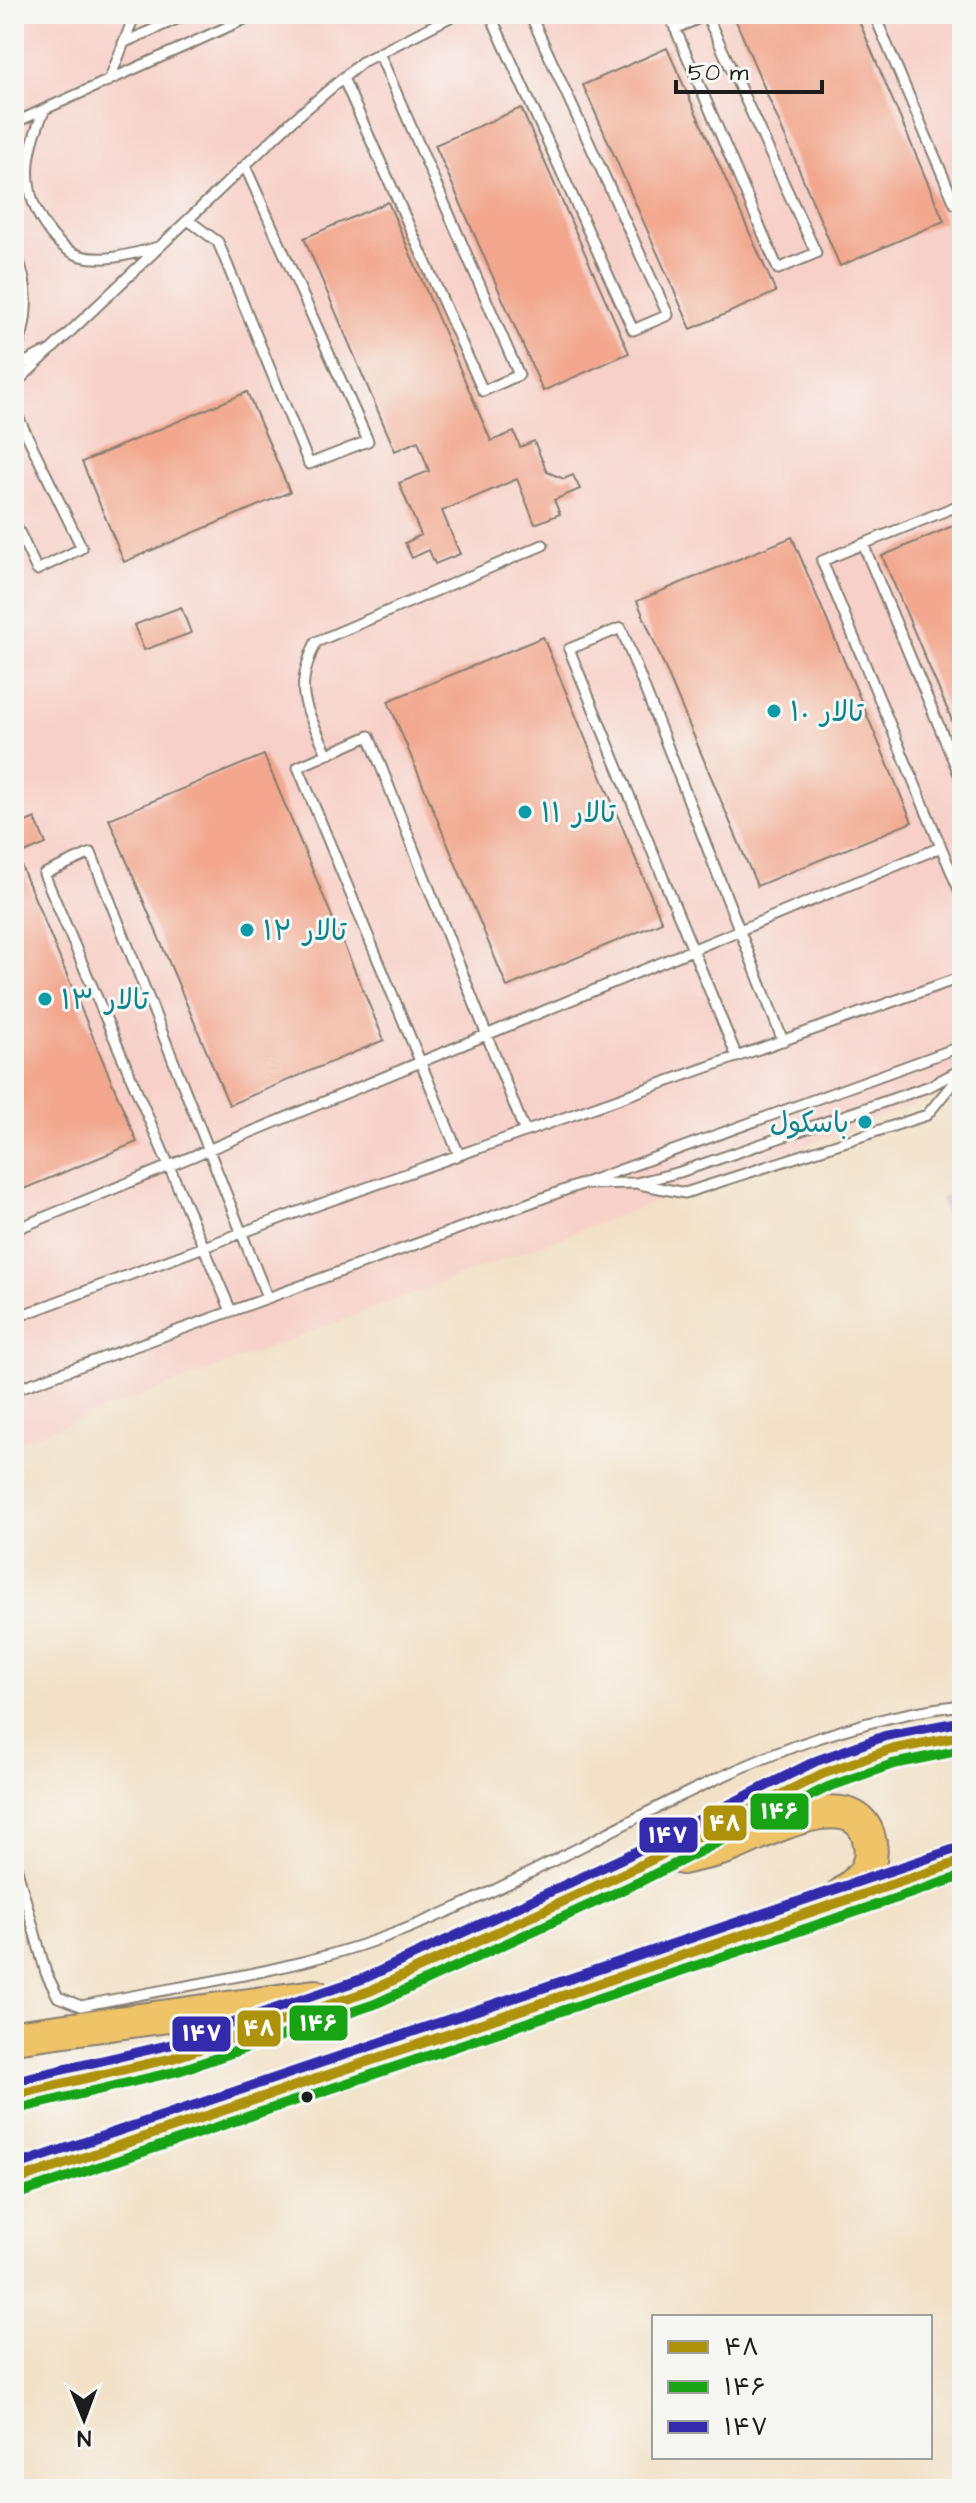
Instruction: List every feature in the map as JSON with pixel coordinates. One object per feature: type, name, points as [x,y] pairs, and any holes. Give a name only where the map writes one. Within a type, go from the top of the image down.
[{"type":"highway","points":[[23,2090],[173,2058],[370,1991],[633,1869],[822,1774],[889,1750],[962,1736]]},
{"type":"highway","points":[[633,1869],[726,1847],[811,1813],[839,1812],[861,1824],[870,1843],[869,1865],[858,1883],[831,1904]]},
{"type":"highway","points":[[14,2181],[962,1861]]},
{"type":"highway","points":[[14,2037],[255,2002],[370,1991]]},
{"type":"lane","points":[[109,81],[135,14]]},
{"type":"lane","points":[[123,43],[188,14]]},
{"type":"lane","points":[[14,123],[256,14]]},
{"type":"lane","points":[[14,385],[245,166],[343,78],[379,53],[456,14]]},
{"type":"lane","points":[[490,14],[633,330],[668,315],[530,14]]},
{"type":"lane","points":[[669,14],[675,29],[778,269],[816,253],[706,15],[675,29]]},
{"type":"lane","points":[[874,14],[955,204]]},
{"type":"lane","points":[[343,78],[483,391],[519,375],[379,53]]},
{"type":"lane","points":[[45,109],[31,140],[27,182],[37,216],[56,241],[78,255],[101,259],[160,247]]},
{"type":"lane","points":[[188,220],[218,242],[309,464],[368,441],[245,166]]},
{"type":"lane","points":[[14,249],[25,273],[29,305],[14,358]]},
{"type":"lane","points":[[14,368],[55,346]]},
{"type":"lane","points":[[14,415],[18,417],[82,548],[37,570],[14,521]]},
{"type":"lane","points":[[962,504],[822,561],[962,897]]},
{"type":"lane","points":[[863,544],[962,781]]},
{"type":"lane","points":[[327,754],[301,695],[303,670],[316,642],[543,545]]},
{"type":"lane","points":[[737,1057],[569,649],[621,628],[783,1041]]},
{"type":"lane","points":[[459,1155],[298,767],[369,736],[525,1132]]},
{"type":"lane","points":[[14,1230],[941,847]]},
{"type":"lane","points":[[231,1311],[44,874],[91,853],[267,1297]]},
{"type":"lane","points":[[14,1318],[242,1233],[962,977]]},
{"type":"lane","points":[[14,1390],[962,1046]]},
{"type":"lane","points":[[578,1184],[636,1183],[685,1193],[927,1115],[962,1070]]},
{"type":"lane","points":[[636,1183],[680,1172],[930,1086],[962,1070]]},
{"type":"lane","points":[[14,1859],[46,1973],[58,1997],[81,2006],[286,1968],[383,1938],[509,1882],[687,1790],[813,1739],[916,1710],[962,1705]]},
{"type":"shaded area","points":[[14,14],[962,14],[962,1086],[14,1444]]},
{"type":"shaded area","points":[[962,1189],[962,1262],[940,1199]]},
{"type":"building","points":[[733,14],[856,14],[944,221],[840,266]]},
{"type":"building","points":[[667,48],[776,292],[691,329],[583,85]]},
{"type":"building","points":[[521,108],[629,353],[543,391],[435,145]]},
{"type":"building","points":[[388,202],[491,441],[514,432],[520,447],[534,441],[547,472],[564,479],[573,475],[580,489],[554,500],[560,514],[535,524],[517,479],[442,511],[460,554],[435,564],[429,550],[412,558],[405,543],[421,535],[399,483],[429,471],[418,441],[395,451],[304,238]]},
{"type":"building","points":[[247,392],[290,492],[124,562],[82,462]]},
{"type":"building","points":[[962,522],[962,744],[882,556]]},
{"type":"building","name":"تالار ۱۰","points":[[792,537],[912,822],[757,886],[637,601]]},
{"type":"building","points":[[181,607],[191,633],[144,650],[134,625]]},
{"type":"building","name":"تالار ۱۱","points":[[543,637],[662,922],[507,987],[388,701]]},
{"type":"building","name":"تالار ۱۲","points":[[264,755],[384,1040],[229,1105],[109,819]]},
{"type":"building","name":"تالار ۱۳","points":[[35,818],[46,844],[17,856],[137,1142],[14,1193],[14,827]]},
{"type":"transit line","name":"۱۴۷","points":[[14,2081],[169,2045],[365,1978],[627,1856],[816,1761],[885,1736],[959,1722]]},
{"type":"transit line","name":"۴۸","points":[[14,2095],[173,2058],[370,1991],[633,1869],[822,1774],[889,1750],[962,1736]]},
{"type":"transit line","name":"۱۴۶","points":[[17,2109],[178,2071],[375,2004],[639,1882],[828,1787],[893,1764],[962,1750]]},
{"type":"transit line","name":"۱۴۷","points":[[14,2166],[958,1848]]},
{"type":"transit line","name":"۴۸","points":[[14,2181],[962,1861]]},
{"type":"transit line","name":"۱۴۶","points":[[18,2194],[962,1876]]},
{"type":"place","name":"تالار ۱۰","points":[[774,711]]},
{"type":"place","name":"تالار ۱۱","points":[[525,812]]},
{"type":"place","name":"تالار ۱۲","points":[[247,930]]},
{"type":"place","name":"تالار ۱۳","points":[[45,999]]},
{"type":"place","name":"باسكول","points":[[865,1122]]}]
